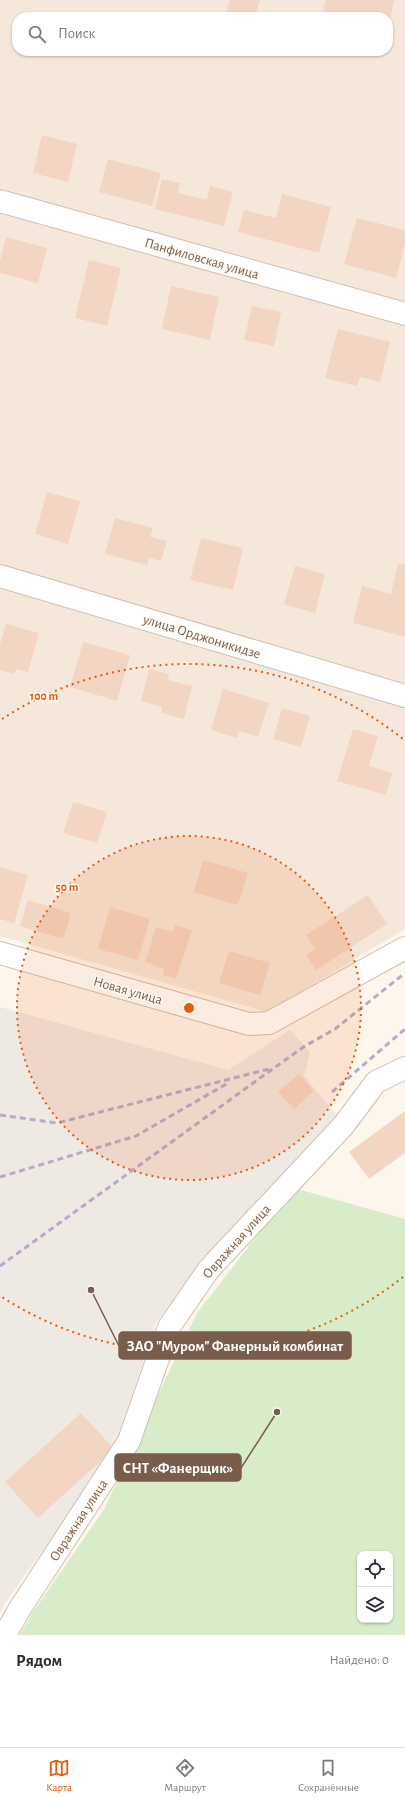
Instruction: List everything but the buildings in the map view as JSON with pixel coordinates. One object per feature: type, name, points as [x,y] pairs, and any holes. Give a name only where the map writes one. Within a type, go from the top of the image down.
[{"type":"street","name":"Панфиловская улица","points":[[0,201],[405,314]]},
{"type":"street","name":"улица Орджоникидзе","points":[[0,576],[405,696]]},
{"type":"street","name":"Новая улица","points":[[0,953],[249,1024],[269,1024],[405,948]]},
{"type":"street","name":"Овражная улица","points":[[5,1635],[19,1610],[129,1441],[169,1327],[209,1269],[343,1126],[376,1082],[405,1068]]},
{"type":"shaded area","points":[[0,0],[405,0],[405,929],[267,1012],[0,936]]},
{"type":"shaded area","points":[[0,1007],[228,1070],[290,1030],[310,1052],[304,1076],[340,1119],[206,1256],[156,1323],[115,1450],[7,1600],[0,1613]]},
{"type":"green space","points":[[294,1188],[405,1219],[405,1635],[20,1635],[31,1615],[103,1511],[197,1313]]},
{"type":"railway","points":[[0,1266],[305,1046],[335,1029],[405,973]]},
{"type":"railway","points":[[332,1092],[405,1029]]},
{"type":"railway","points":[[0,1115],[57,1123],[269,1069]]},
{"type":"railway","points":[[0,1177],[136,1136],[228,1083]]},
{"type":"place","name":"ЗАО \"Муром\" Фанерный комбинат","points":[[91,1290]]},
{"type":"place","name":"СНТ «Фанерщик»","points":[[277,1412]]}]
